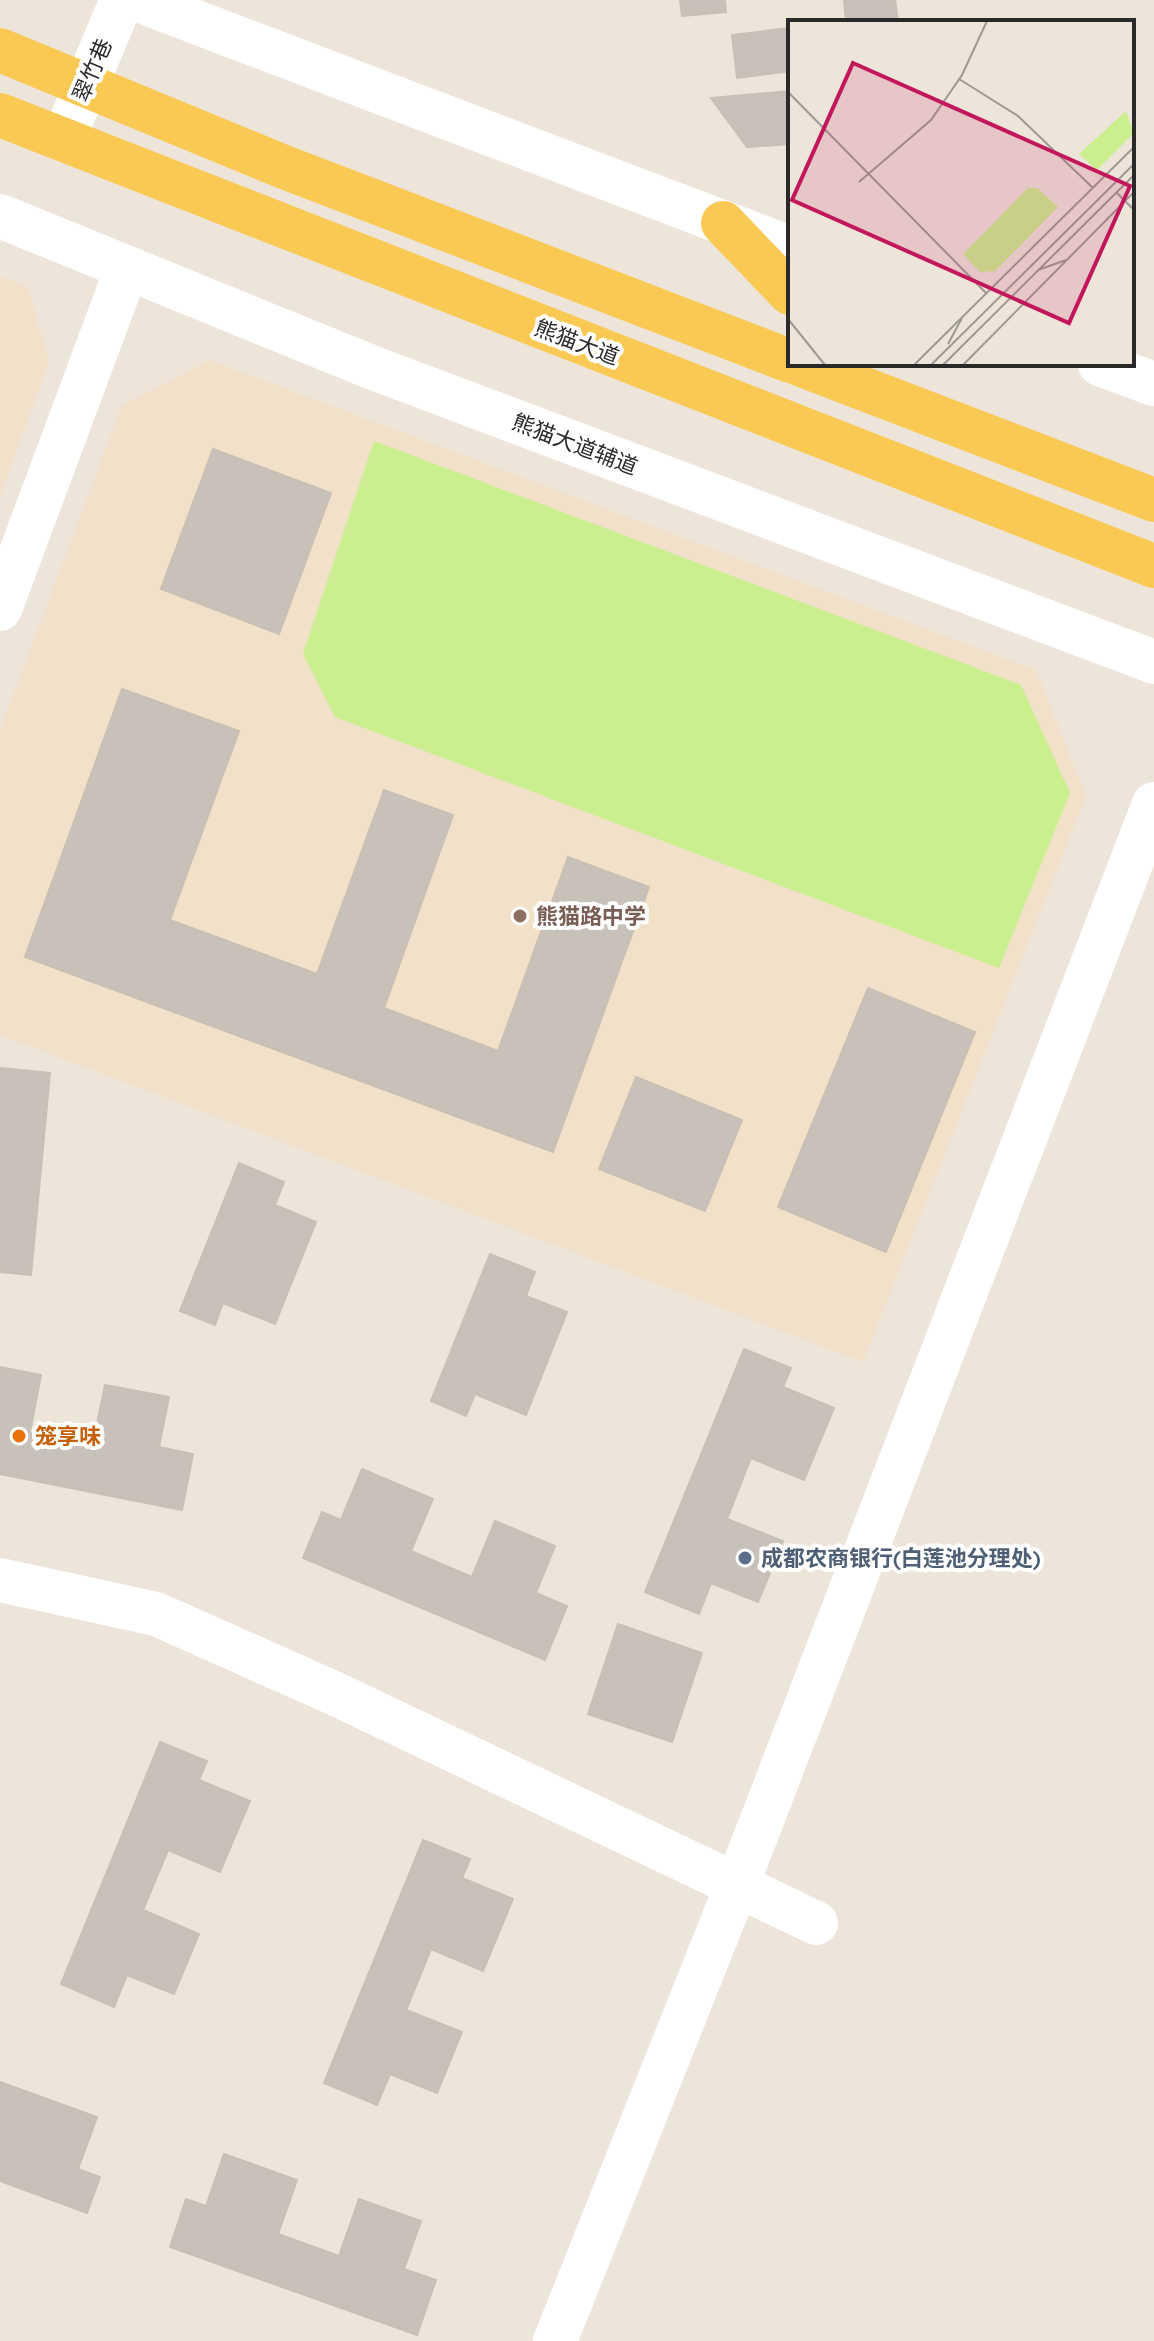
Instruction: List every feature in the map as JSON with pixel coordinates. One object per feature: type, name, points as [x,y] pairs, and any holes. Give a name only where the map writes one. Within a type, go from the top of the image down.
[{"type":"main road","points":[[0,50],[299,173],[788,360]]},
{"type":"main road","name":"熊猫大道","points":[[0,115],[1154,566]]},
{"type":"main road","points":[[723,223],[788,291]]},
{"type":"main road","points":[[804,366],[1154,500]]},
{"type":"main road","points":[[860,366],[893,400]]},
{"type":"street","name":"翠竹巷","points":[[63,140],[122,0]]},
{"type":"street","points":[[138,0],[788,247]]},
{"type":"street","name":"熊猫大道辅道","points":[[0,216],[371,367],[1154,662]]},
{"type":"street","points":[[0,609],[127,268]]},
{"type":"street","points":[[1105,366],[1154,384]]},
{"type":"street","points":[[555,2341],[737,1885],[1154,804]]},
{"type":"street","points":[[0,1580],[156,1614],[338,1695],[816,1923]]},
{"type":"shaded area","points":[[0,276],[28,287],[49,362],[0,496]]},
{"type":"shaded area","name":"熊猫路中学","points":[[210,360],[1036,670],[1086,796],[863,1362],[0,1035],[0,730],[122,405]]},
{"type":"green space","points":[[374,441],[1021,685],[1070,793],[999,968],[335,717],[303,654]]},
{"type":"building","points":[[680,0],[725,0],[726,12],[682,16]]},
{"type":"building","points":[[844,0],[895,0],[898,20],[846,20]]},
{"type":"building","points":[[788,28],[788,71],[737,78],[732,35]]},
{"type":"building","points":[[788,91],[788,144],[747,147],[711,98]]},
{"type":"building","points":[[213,449],[331,493],[279,634],[161,589]]},
{"type":"building","points":[[122,689],[239,731],[170,920],[317,974],[384,790],[453,815],[384,1008],[498,1051],[568,857],[649,887],[553,1152],[25,957]]},
{"type":"building","points":[[868,988],[975,1032],[886,1252],[778,1207]]},
{"type":"building","points":[[0,1068],[50,1073],[31,1275],[0,1272]]},
{"type":"building","points":[[636,1077],[742,1120],[705,1211],[599,1169]]},
{"type":"building","points":[[239,1163],[284,1182],[275,1205],[316,1222],[275,1324],[223,1303],[215,1325],[180,1311]]},
{"type":"building","points":[[490,1254],[535,1272],[526,1296],[567,1312],[526,1415],[475,1394],[466,1416],[431,1401]]},
{"type":"building","points":[[744,1349],[791,1368],[783,1387],[834,1408],[804,1480],[751,1458],[727,1519],[783,1541],[758,1602],[711,1583],[699,1614],[645,1592]]},
{"type":"building","points":[[0,1367],[41,1375],[30,1432],[93,1444],[105,1385],[169,1397],[159,1447],[193,1454],[182,1510],[0,1474]]},
{"type":"building","points":[[362,1469],[433,1499],[411,1551],[472,1577],[495,1521],[555,1546],[536,1593],[567,1606],[545,1660],[303,1558],[322,1512],[341,1520]]},
{"type":"building","points":[[618,1624],[702,1653],[672,1742],[588,1714]]},
{"type":"building","points":[[160,1742],[207,1761],[199,1780],[250,1801],[220,1872],[168,1850],[143,1910],[199,1934],[174,1994],[127,1975],[114,2007],[61,1984]]},
{"type":"building","points":[[423,1840],[470,1859],[462,1878],[513,1899],[483,1971],[431,1949],[406,2010],[462,2032],[437,2093],[390,2074],[377,2105],[324,2083]]},
{"type":"building","points":[[0,2082],[97,2117],[78,2169],[100,2177],[87,2213],[0,2181]]},
{"type":"building","points":[[224,2154],[297,2180],[278,2234],[339,2256],[359,2199],[421,2221],[404,2269],[436,2280],[417,2335],[170,2247],[186,2199],[206,2206]]},
{"type":"place","name":"熊猫路中学","points":[[520,916]]},
{"type":"place","name":"笼享味","points":[[19,1436]]},
{"type":"place","name":"成都农商银行(白莲池分理处)","points":[[745,1558]]}]
